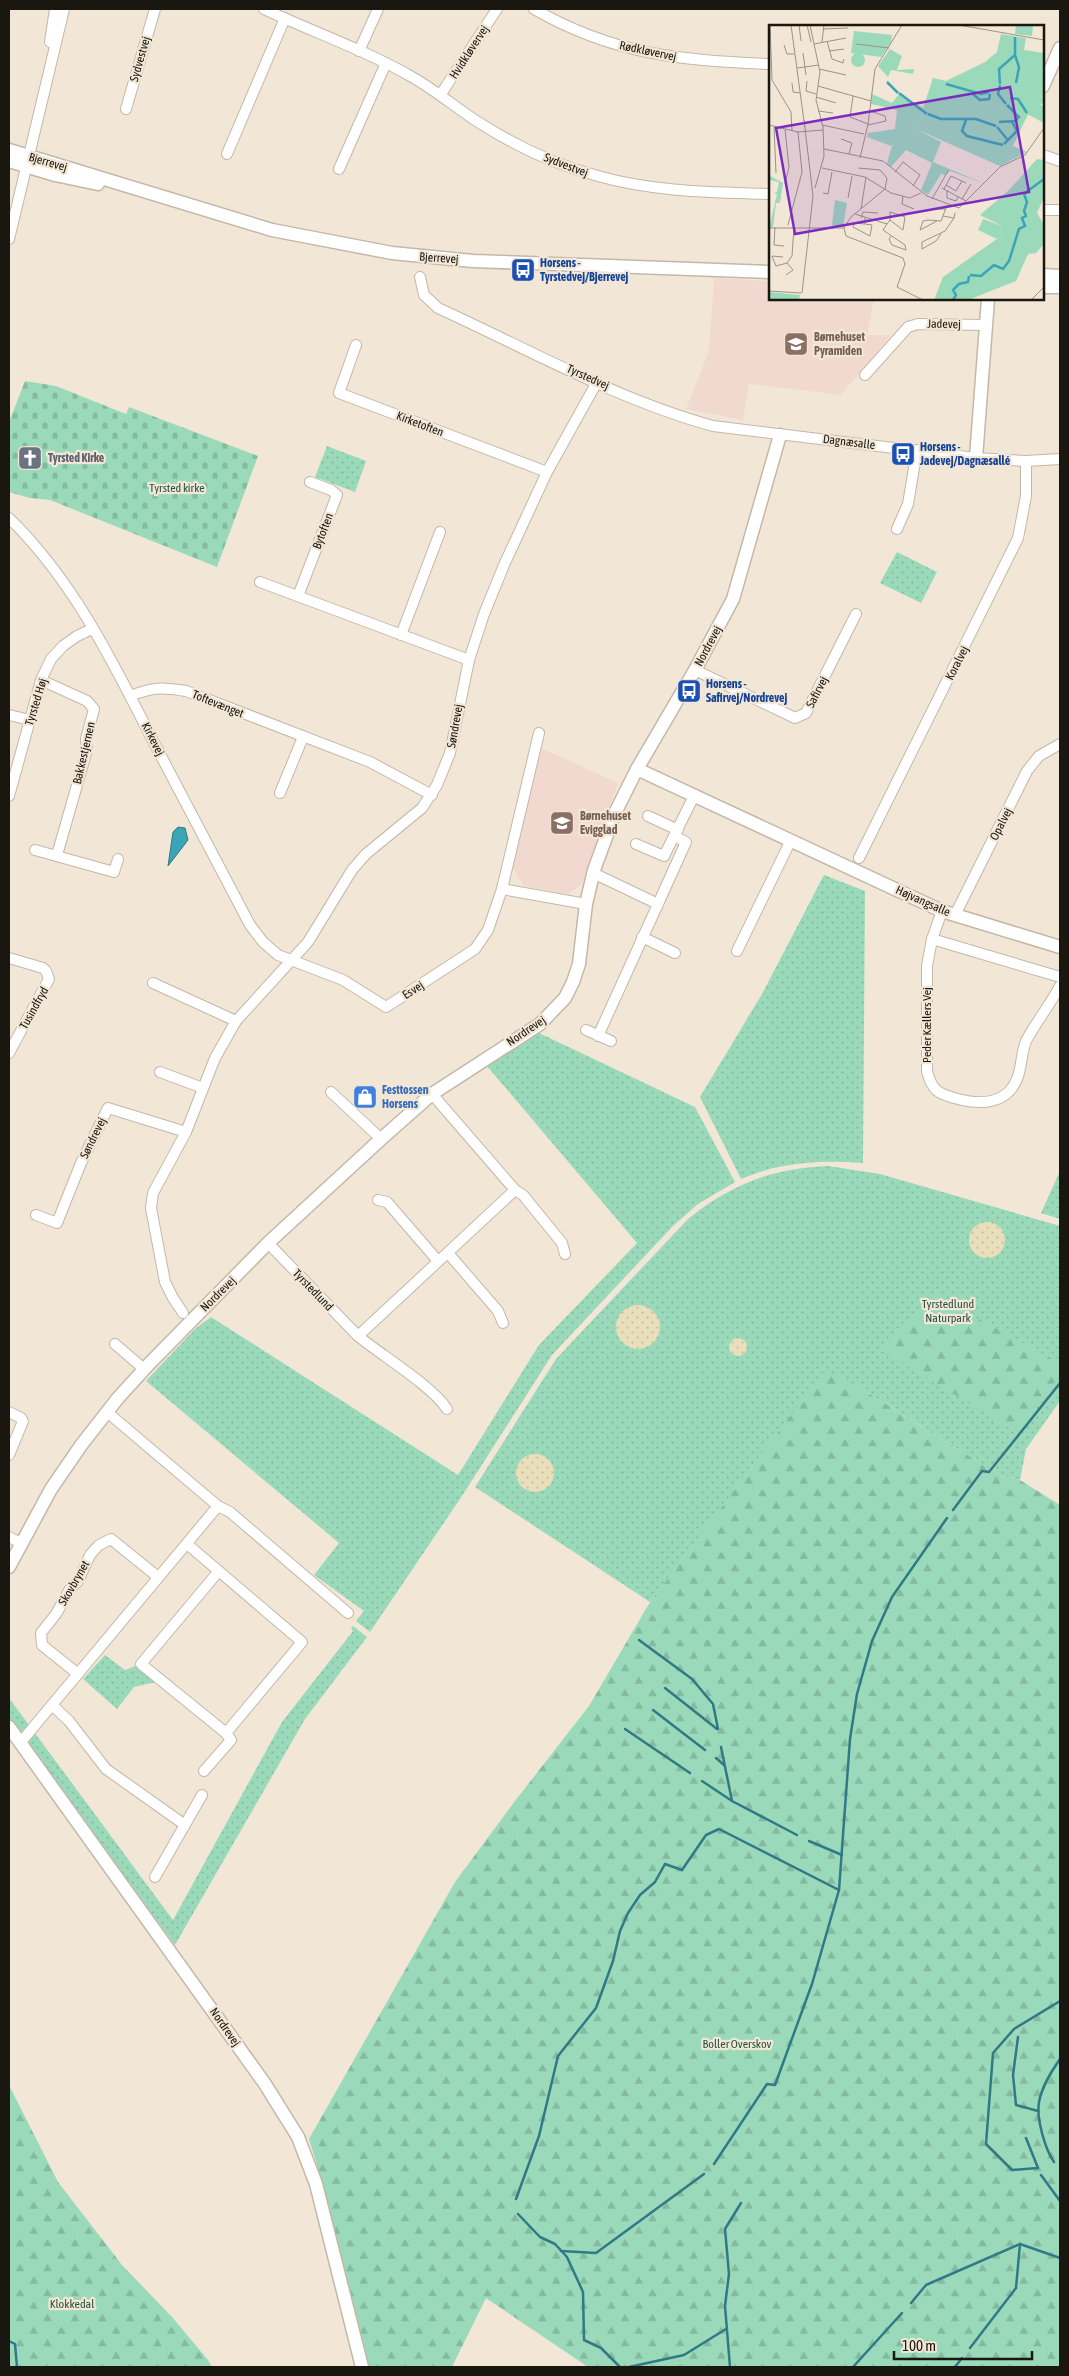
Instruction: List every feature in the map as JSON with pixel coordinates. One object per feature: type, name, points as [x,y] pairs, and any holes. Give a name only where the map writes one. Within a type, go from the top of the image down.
[{"type":"street","points":[[48,68],[55,9]]},
{"type":"street","points":[[9,239],[29,162],[48,68],[64,9]]},
{"type":"street","name":"Sydvestvej","points":[[126,109],[155,9]]},
{"type":"street","name":"Sydvestvej","points":[[265,9],[386,63],[441,94],[476,121],[511,142],[553,161],[597,176],[643,187],[769,194]]},
{"type":"street","points":[[359,51],[378,9]]},
{"type":"street","name":"Hvidkløvervej","points":[[441,94],[497,9]]},
{"type":"street","name":"Rødkløvervej","points":[[534,9],[571,28],[637,51],[702,61],[769,64]]},
{"type":"street","points":[[227,154],[285,18]]},
{"type":"street","points":[[1044,82],[1060,48]]},
{"type":"street","points":[[339,169],[386,63]]},
{"type":"street","name":"Bjerrevej","points":[[9,150],[29,162]]},
{"type":"street","points":[[1044,155],[1060,161]]},
{"type":"street","name":"Bjerrevej","points":[[9,161],[29,162],[102,177],[116,184],[272,230],[336,244],[414,256],[769,272]]},
{"type":"street","points":[[1044,210],[1060,210]]},
{"type":"street","points":[[1044,275],[1060,276]]},
{"type":"street","name":"Tyrstedvej","points":[[420,277],[424,295],[438,308],[597,382],[680,416],[713,426],[780,434]]},
{"type":"street","points":[[1044,287],[1060,287]]},
{"type":"street","points":[[976,458],[988,300]]},
{"type":"street","name":"Jadevej","points":[[865,375],[908,327],[918,324],[985,325]]},
{"type":"street","name":"Kirketoften","points":[[356,345],[339,393],[547,472]]},
{"type":"street","name":"Søndrevej","points":[[183,1313],[165,1282],[151,1208],[153,1192],[186,1132],[215,1058],[236,1021],[308,942],[352,870],[366,854],[422,808],[432,794],[450,753],[469,660],[504,565],[547,472],[597,382]]},
{"type":"street","name":"Dagnæsalle","points":[[780,434],[976,458],[1026,461],[1060,459]]},
{"type":"street","name":"Nordrevej","points":[[9,1567],[51,1489],[107,1412],[144,1369],[268,1243],[432,1094],[540,1024],[553,1012],[573,982],[578,964],[586,904],[594,873],[615,814],[637,769],[695,670],[733,599],[780,434]]},
{"type":"street","points":[[897,529],[908,504],[917,450]]},
{"type":"street","name":"Koralvej","points":[[859,858],[1018,538],[1026,496],[1026,461]]},
{"type":"street","name":"Bytoften","points":[[298,596],[337,495],[331,490],[310,482]]},
{"type":"street","name":"Kirkevej","points":[[9,518],[46,559],[66,585],[130,696],[250,925],[263,942],[278,956],[289,961]]},
{"type":"street","points":[[401,635],[440,532]]},
{"type":"street","points":[[260,582],[469,660]]},
{"type":"street","name":"Safirvej","points":[[695,670],[795,718],[806,713],[856,614]]},
{"type":"street","name":"Tyrsted Høj","points":[[9,796],[41,680],[51,660],[63,646],[76,636],[92,629]]},
{"type":"street","name":"Bakkestjernen","points":[[41,680],[86,701],[94,709],[86,739],[87,750],[57,855]]},
{"type":"street","name":"Toftevænget","points":[[130,696],[150,688],[163,687],[186,691],[370,762],[432,794]]},
{"type":"street","points":[[9,714],[30,720]]},
{"type":"street","name":"Esvej","points":[[289,961],[320,970],[343,980],[386,1007],[475,949],[488,930],[502,889],[539,734]]},
{"type":"street","points":[[280,793],[303,737]]},
{"type":"street","name":"Opalvej","points":[[955,915],[1027,772],[1039,756],[1060,744]]},
{"type":"street","name":"Højvangsalle","points":[[637,769],[942,910],[1060,947]]},
{"type":"street","points":[[636,844],[664,856],[694,796]]},
{"type":"street","points":[[598,1036],[632,966],[632,958],[686,842],[676,833],[648,816]]},
{"type":"street","points":[[736,951],[791,840]]},
{"type":"street","points":[[35,850],[114,872],[118,859]]},
{"type":"street","points":[[594,873],[658,904]]},
{"type":"street","points":[[502,889],[586,904]]},
{"type":"street","name":"Peder Kællers Vej","points":[[942,910],[932,939],[927,966],[927,1071],[931,1086],[938,1093],[948,1097],[988,1103],[1008,1093],[1017,1079],[1025,1045],[1033,1027],[1060,986]]},
{"type":"street","points":[[642,937],[675,952]]},
{"type":"street","points":[[932,939],[1060,977]]},
{"type":"street","name":"Tusindfryd","points":[[9,958],[42,968],[46,971],[49,979],[9,1053]]},
{"type":"street","points":[[153,983],[236,1021]]},
{"type":"street","points":[[586,1030],[611,1042]]},
{"type":"street","points":[[160,1072],[203,1088]]},
{"type":"street","points":[[330,1092],[381,1139]]},
{"type":"street","points":[[432,1094],[515,1190],[523,1195],[562,1243],[565,1254]]},
{"type":"street","name":"Søndrevej","points":[[36,1215],[57,1223],[81,1163],[108,1108],[186,1132]]},
{"type":"street","points":[[358,1336],[515,1190]]},
{"type":"street","points":[[378,1200],[387,1202],[438,1261]]},
{"type":"street","name":"Tyrstedlund","points":[[268,1243],[358,1336],[442,1400],[447,1409]]},
{"type":"street","points":[[448,1253],[498,1311],[503,1323]]},
{"type":"street","points":[[115,1344],[144,1369]]},
{"type":"street","points":[[9,1412],[23,1421],[9,1455]]},
{"type":"street","points":[[107,1412],[218,1506],[230,1512],[348,1613]]},
{"type":"street","points":[[21,1742],[218,1506]]},
{"type":"street","points":[[9,1537],[21,1543]]},
{"type":"street","name":"Skovbrynet","points":[[78,1674],[42,1645],[40,1640],[41,1634],[84,1570],[90,1555],[99,1545],[111,1539],[158,1577]]},
{"type":"street","points":[[186,1544],[302,1642],[226,1733]]},
{"type":"street","points":[[204,1771],[231,1740],[226,1733],[141,1664],[218,1572]]},
{"type":"street","points":[[52,1705],[69,1721],[106,1769],[184,1825]]},
{"type":"street","name":"Nordrevej","points":[[9,1727],[265,2084],[298,2137],[316,2184],[362,2367]]},
{"type":"street","points":[[155,1877],[202,1796]]},
{"type":"shaded area","name":"Børnehuset Pyramiden","points":[[714,278],[769,281],[769,300],[874,300],[867,335],[891,335],[841,395],[749,384],[743,420],[686,409],[709,351]]},
{"type":"shaded area","name":"Børnehuset Evigglad","points":[[541,748],[618,783],[581,885],[568,894],[524,886],[511,865]]},
{"type":"green space","name":"Tyrsted kirke","points":[[25,381],[56,386],[126,414],[129,407],[258,456],[217,567],[50,500],[30,498],[9,492],[9,422]]},
{"type":"green space","points":[[327,446],[366,461],[355,492],[315,477]]},
{"type":"green space","points":[[897,552],[937,572],[921,603],[880,583]]},
{"type":"green space","points":[[824,875],[865,891],[863,1163],[816,1162],[771,1169],[741,1179],[700,1097],[762,994]]},
{"type":"green space","points":[[539,1033],[695,1107],[735,1182],[698,1204],[673,1226],[552,1355],[462,1496],[370,1632],[356,1621],[364,1611],[314,1575],[339,1543],[146,1381],[195,1329],[211,1317],[458,1475],[539,1345],[637,1243],[487,1066]]},
{"type":"green space","name":"Tyrstedlund Naturpark","points":[[828,1166],[880,1174],[1060,1226],[1060,1401],[1026,1449],[1020,1480],[1001,1476],[860,1388],[825,1371],[650,1602],[475,1487],[556,1359],[688,1219],[720,1196],[754,1180],[789,1170]]},
{"type":"green space","points":[[1060,1171],[1060,1219],[1041,1213]]},
{"type":"green space","points":[[932,1296],[938,1297],[1060,1363],[1060,1375],[1018,1433],[893,1357],[884,1348],[891,1336]]},
{"type":"green space","name":"Boller Overskov","points":[[825,1370],[860,1388],[1001,1476],[1020,1480],[1060,1505],[1060,2367],[588,2367],[486,2298],[452,2367],[367,2367],[324,2188],[309,2139],[455,1882],[589,1706],[650,1602]]},
{"type":"green space","points":[[353,1626],[367,1637],[305,1719],[175,1945],[9,1719],[9,1698],[173,1920],[282,1722],[353,1631],[351,1628]]},
{"type":"green space","points":[[105,1655],[125,1670],[135,1666],[156,1682],[134,1687],[117,1709],[83,1679]]},
{"type":"green space","name":"Klokkedal","points":[[9,2085],[58,2182],[122,2265],[173,2318],[212,2367],[9,2367]]},
{"type":"sand","points":[[987,1222],[994,1223],[1000,1227],[1004,1233],[1004,1247],[1000,1253],[994,1257],[987,1258],[980,1257],[974,1253],[970,1247],[969,1240],[970,1233],[974,1227],[980,1223]]},
{"type":"sand","points":[[638,1305],[650,1309],[656,1315],[660,1327],[656,1339],[650,1345],[638,1349],[626,1345],[620,1339],[616,1327],[620,1315],[626,1309]]},
{"type":"sand","points":[[738,1338],[744,1341],[747,1347],[744,1353],[738,1356],[732,1353],[729,1347],[732,1341]]},
{"type":"sand","points":[[535,1454],[549,1459],[554,1473],[549,1487],[535,1492],[521,1487],[516,1473],[521,1459]]},
{"type":"water","points":[[178,827],[185,828],[188,840],[168,866],[173,832]]},
{"type":"waterway","points":[[953,1510],[982,1471],[989,1472],[1060,1383]]},
{"type":"waterway","points":[[714,2164],[767,2084],[775,2085],[812,1984],[839,1890],[850,1739],[857,1694],[872,1641],[892,1597],[947,1518]]},
{"type":"waterway","points":[[639,1640],[692,1679],[713,1704],[718,1729]]},
{"type":"waterway","points":[[665,1688],[717,1729]]},
{"type":"waterway","points":[[653,1710],[705,1750]]},
{"type":"waterway","points":[[625,1729],[690,1773]]},
{"type":"waterway","points":[[721,1747],[732,1801],[797,1835]]},
{"type":"waterway","points":[[716,1758],[724,1765]]},
{"type":"waterway","points":[[702,1781],[732,1801]]},
{"type":"waterway","points":[[516,2199],[539,2136],[558,2056],[596,2008],[613,1961],[620,1931],[628,1913],[640,1895],[655,1882],[665,1864],[682,1870],[706,1835],[719,1829],[839,1890]]},
{"type":"waterway","points":[[809,1841],[842,1855]]},
{"type":"waterway","points":[[1026,2138],[1038,2168],[1012,2170],[986,2144],[993,2053],[1014,2029],[1060,2001]]},
{"type":"waterway","points":[[1018,2037],[1013,2075],[1016,2105],[1038,2111]]},
{"type":"waterway","points":[[1054,2162],[1042,2133],[1038,2109],[1040,2096],[1050,2074],[1060,2059]]},
{"type":"waterway","points":[[561,2251],[596,2253],[704,2174]]},
{"type":"waterway","points":[[1041,2175],[1060,2201]]},
{"type":"waterway","points":[[730,2367],[725,2306],[729,2274],[725,2229],[741,2203]]},
{"type":"waterway","points":[[518,2214],[540,2237],[555,2244],[567,2257],[583,2292],[584,2340],[601,2348],[620,2367]]},
{"type":"waterway","points":[[911,2303],[926,2285],[1020,2244],[1060,2258]]},
{"type":"waterway","points":[[970,2348],[1016,2288],[1020,2244]]},
{"type":"waterway","points":[[853,2367],[902,2313]]},
{"type":"waterway","points":[[629,2367],[684,2355],[726,2329]]},
{"type":"waterway","points":[[9,2341],[15,2344],[17,2367]]},
{"type":"waterway","points":[[955,2367],[962,2358]]},
{"type":"place","name":"Horsens - Tyrstedvej/Bjerrevej","points":[[523,270]]},
{"type":"place","name":"Børnehuset Pyramiden","points":[[796,344]]},
{"type":"place","name":"Horsens - Jadevej/Dagnæsallé","points":[[903,454]]},
{"type":"place","name":"Tyrsted Kirke","points":[[30,458]]},
{"type":"place","name":"Horsens - Safirvej/Nordrevej","points":[[689,691]]},
{"type":"place","name":"Børnehuset Evigglad","points":[[562,823]]},
{"type":"place","name":"Festtossen Horsens","points":[[365,1097]]}]
